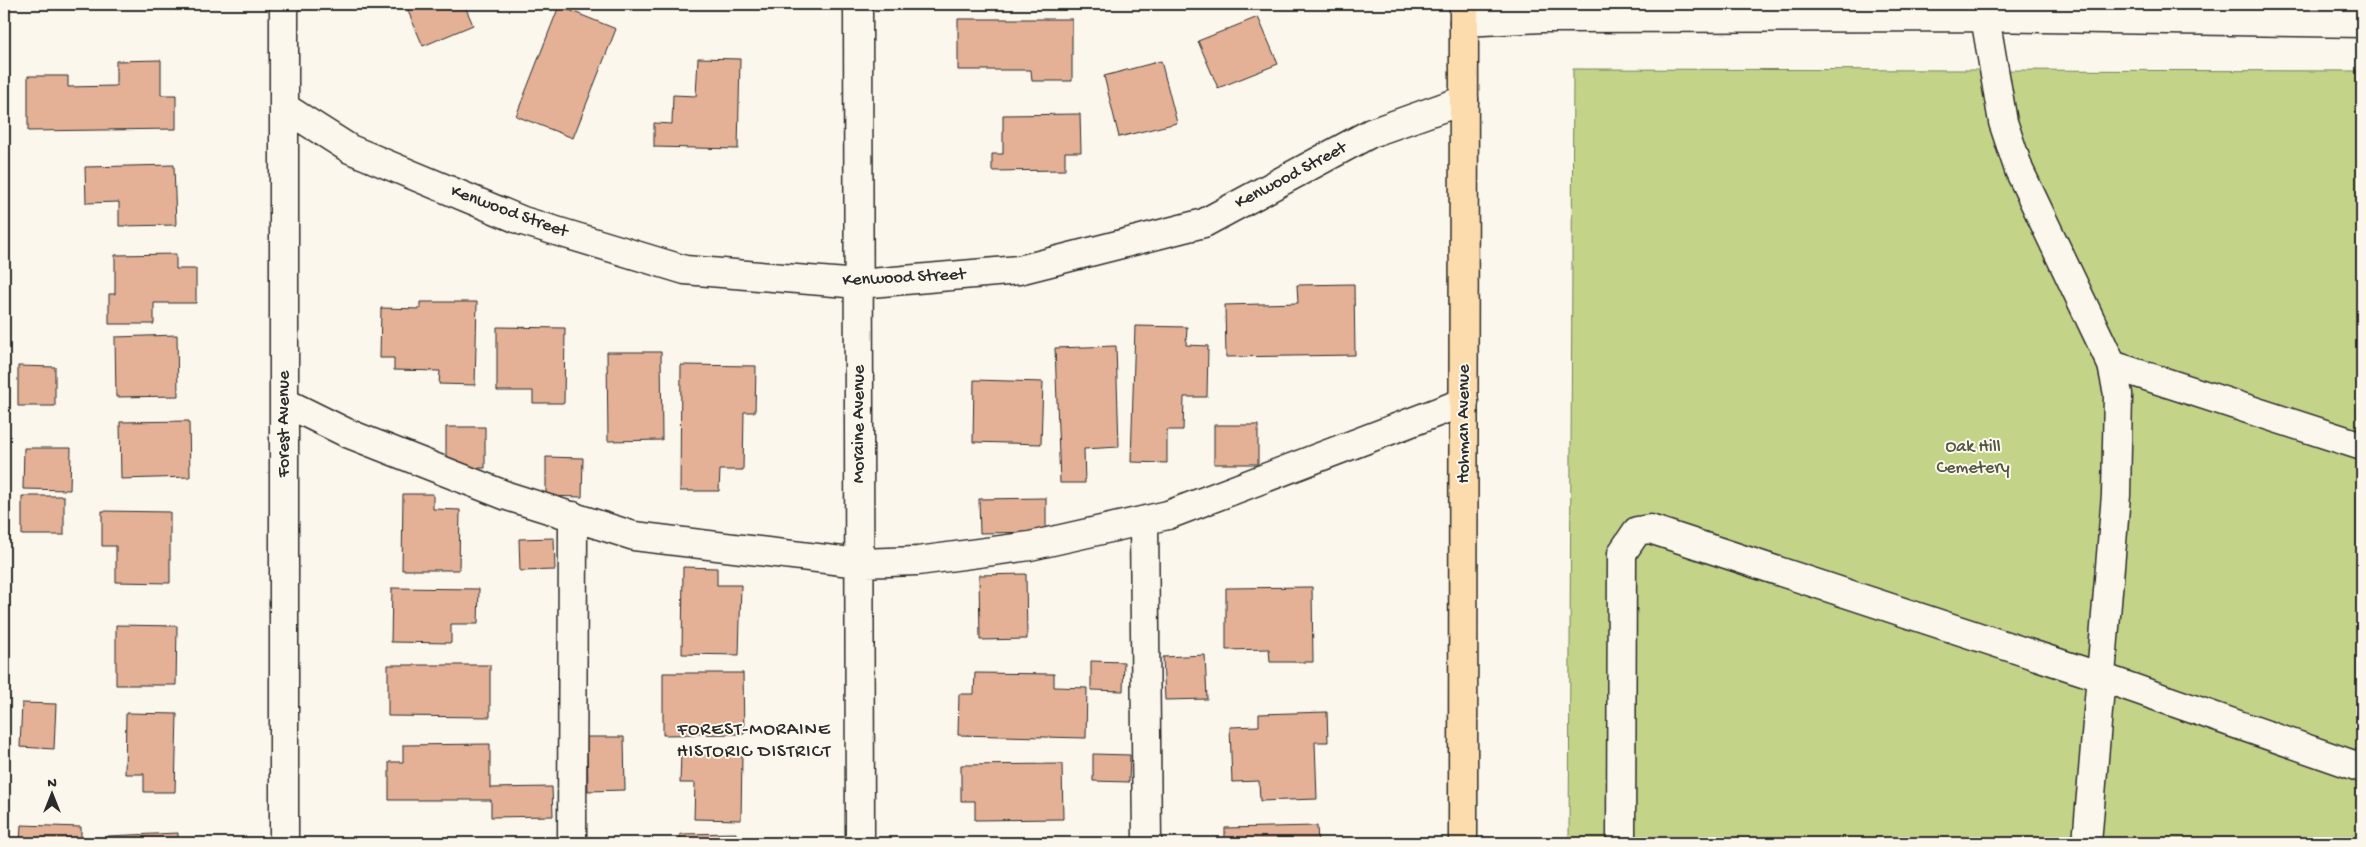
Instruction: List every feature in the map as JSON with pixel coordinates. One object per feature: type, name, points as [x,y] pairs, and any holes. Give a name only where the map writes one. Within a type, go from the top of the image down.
[{"type":"main road","name":"Hohman Avenue","points":[[1462,843],[1464,13]]},
{"type":"street","name":"Forest Avenue","points":[[284,4],[284,843]]},
{"type":"street","name":"Moraine Avenue","points":[[858,4],[860,843]]},
{"type":"street","points":[[1464,13],[1542,18],[1681,11],[1985,17],[2093,12],[2362,23]]},
{"type":"street","points":[[1985,17],[2003,122],[2019,170],[2112,366],[2118,394],[2116,495],[2086,843]]},
{"type":"street","name":"Kenwood Street","points":[[284,107],[350,149],[523,221],[542,227],[685,270],[859,284],[1019,270],[1204,223],[1371,133],[1464,100]]},
{"type":"street","points":[[2112,366],[2362,446]]},
{"type":"street","points":[[284,402],[348,433],[507,496],[634,536],[859,563],[918,561],[1030,546],[1144,522],[1178,512],[1464,402]]},
{"type":"street","points":[[572,843],[573,516]]},
{"type":"street","points":[[1144,522],[1147,843]]},
{"type":"street","points":[[1621,843],[1622,553],[1637,531],[1650,529],[2101,677],[2362,768]]},
{"type":"green space","name":"Oak Hill Cemetery","points":[[1573,69],[2362,71],[2362,843],[1569,843]]},
{"type":"building","points":[[405,4],[464,4],[473,25],[423,46]]},
{"type":"building","points":[[559,6],[616,29],[573,138],[516,116]]},
{"type":"building","points":[[1258,17],[1278,64],[1218,88],[1198,41]]},
{"type":"building","points":[[958,19],[1072,19],[1072,81],[1032,81],[1031,70],[958,70]]},
{"type":"building","points":[[698,58],[740,59],[738,149],[654,147],[654,123],[672,124],[673,95],[696,96]]},
{"type":"building","points":[[161,60],[161,95],[176,95],[176,129],[28,131],[28,76],[68,76],[68,87],[116,86],[116,61]]},
{"type":"building","points":[[1161,61],[1177,123],[1119,137],[1104,76]]},
{"type":"building","points":[[1080,114],[1081,152],[1065,152],[1065,170],[992,171],[992,154],[1003,154],[1003,115]]},
{"type":"building","points":[[174,165],[176,225],[119,226],[119,202],[86,203],[85,167]]},
{"type":"building","points":[[176,254],[176,269],[196,269],[196,303],[154,303],[154,324],[109,324],[109,294],[115,294],[115,255]]},
{"type":"building","points":[[1354,284],[1355,355],[1226,357],[1225,305],[1298,303],[1297,285]]},
{"type":"building","points":[[420,302],[477,302],[475,385],[439,384],[440,371],[394,370],[394,358],[380,358],[381,308],[420,309]]},
{"type":"building","points":[[1135,326],[1187,327],[1186,345],[1208,346],[1207,397],[1184,397],[1183,430],[1167,430],[1167,463],[1131,462]]},
{"type":"building","points":[[497,327],[565,328],[564,403],[533,403],[533,391],[497,391]]},
{"type":"building","points":[[177,335],[178,396],[116,397],[115,337]]},
{"type":"building","points":[[1116,346],[1119,447],[1084,449],[1085,483],[1060,483],[1055,348]]},
{"type":"building","points":[[607,352],[661,352],[662,440],[608,441]]},
{"type":"building","points":[[681,365],[756,366],[755,412],[744,412],[743,470],[720,470],[719,491],[680,491]]},
{"type":"building","points":[[18,366],[55,367],[55,406],[18,406]]},
{"type":"building","points":[[974,380],[1043,382],[1041,444],[973,442]]},
{"type":"building","points":[[189,421],[190,477],[121,479],[120,422]]},
{"type":"building","points":[[1214,425],[1258,425],[1258,464],[1214,464]]},
{"type":"building","points":[[446,427],[485,427],[485,468],[446,468]]},
{"type":"building","points":[[24,448],[71,448],[70,490],[23,489]]},
{"type":"building","points":[[546,457],[583,458],[582,497],[546,496]]},
{"type":"building","points":[[403,494],[433,494],[433,509],[460,510],[459,570],[402,570]]},
{"type":"building","points":[[22,496],[64,496],[64,535],[22,535]]},
{"type":"building","points":[[1046,498],[1046,532],[980,533],[979,499]]},
{"type":"building","points":[[102,511],[170,512],[170,583],[116,582],[116,546],[102,546]]},
{"type":"building","points":[[554,538],[555,570],[520,571],[519,539]]},
{"type":"building","points":[[683,567],[717,568],[717,585],[741,585],[739,655],[682,654]]},
{"type":"building","points":[[1026,574],[1027,639],[980,640],[979,575]]},
{"type":"building","points":[[1312,587],[1313,662],[1270,662],[1269,649],[1226,650],[1226,588]]},
{"type":"building","points":[[392,588],[479,589],[478,624],[451,624],[451,643],[391,642]]},
{"type":"building","points":[[116,625],[177,626],[176,685],[116,685]]},
{"type":"building","points":[[1205,655],[1207,699],[1165,700],[1163,657]]},
{"type":"building","points":[[1091,661],[1124,662],[1123,691],[1091,690]]},
{"type":"building","points":[[388,665],[490,665],[490,717],[388,716]]},
{"type":"building","points":[[663,673],[743,673],[744,734],[663,735]]},
{"type":"building","points":[[975,673],[1054,674],[1054,687],[1087,688],[1086,738],[958,735],[959,694],[974,694]]},
{"type":"building","points":[[22,703],[56,704],[54,749],[20,747]]},
{"type":"building","points":[[1327,712],[1328,742],[1315,742],[1317,799],[1260,801],[1259,781],[1232,782],[1230,727],[1259,726],[1259,714]]},
{"type":"building","points":[[126,713],[177,714],[175,792],[144,792],[144,774],[125,774]]},
{"type":"building","points":[[587,737],[624,737],[625,790],[588,791]]},
{"type":"building","points":[[490,744],[490,788],[552,787],[553,816],[491,817],[491,800],[389,800],[389,762],[403,762],[403,745]]},
{"type":"building","points":[[681,754],[742,755],[741,820],[694,819],[695,783],[680,783]]},
{"type":"building","points":[[1093,754],[1130,755],[1129,782],[1093,781]]},
{"type":"building","points":[[1062,764],[1063,819],[975,820],[975,801],[961,801],[961,765]]},
{"type":"building","points":[[21,825],[81,827],[81,843],[20,843]]},
{"type":"building","points":[[1317,826],[1318,843],[1225,843],[1225,828]]},
{"type":"building","points":[[178,833],[178,843],[108,843],[108,836]]},
{"type":"building","points":[[736,833],[736,843],[680,843],[680,834]]},
{"type":"building","points":[[961,841],[1062,842],[1062,843],[961,843]]},
{"type":"district","name":"FOREST-MORAINE HISTORIC DISTRICT","points":[[754,741]]}]
